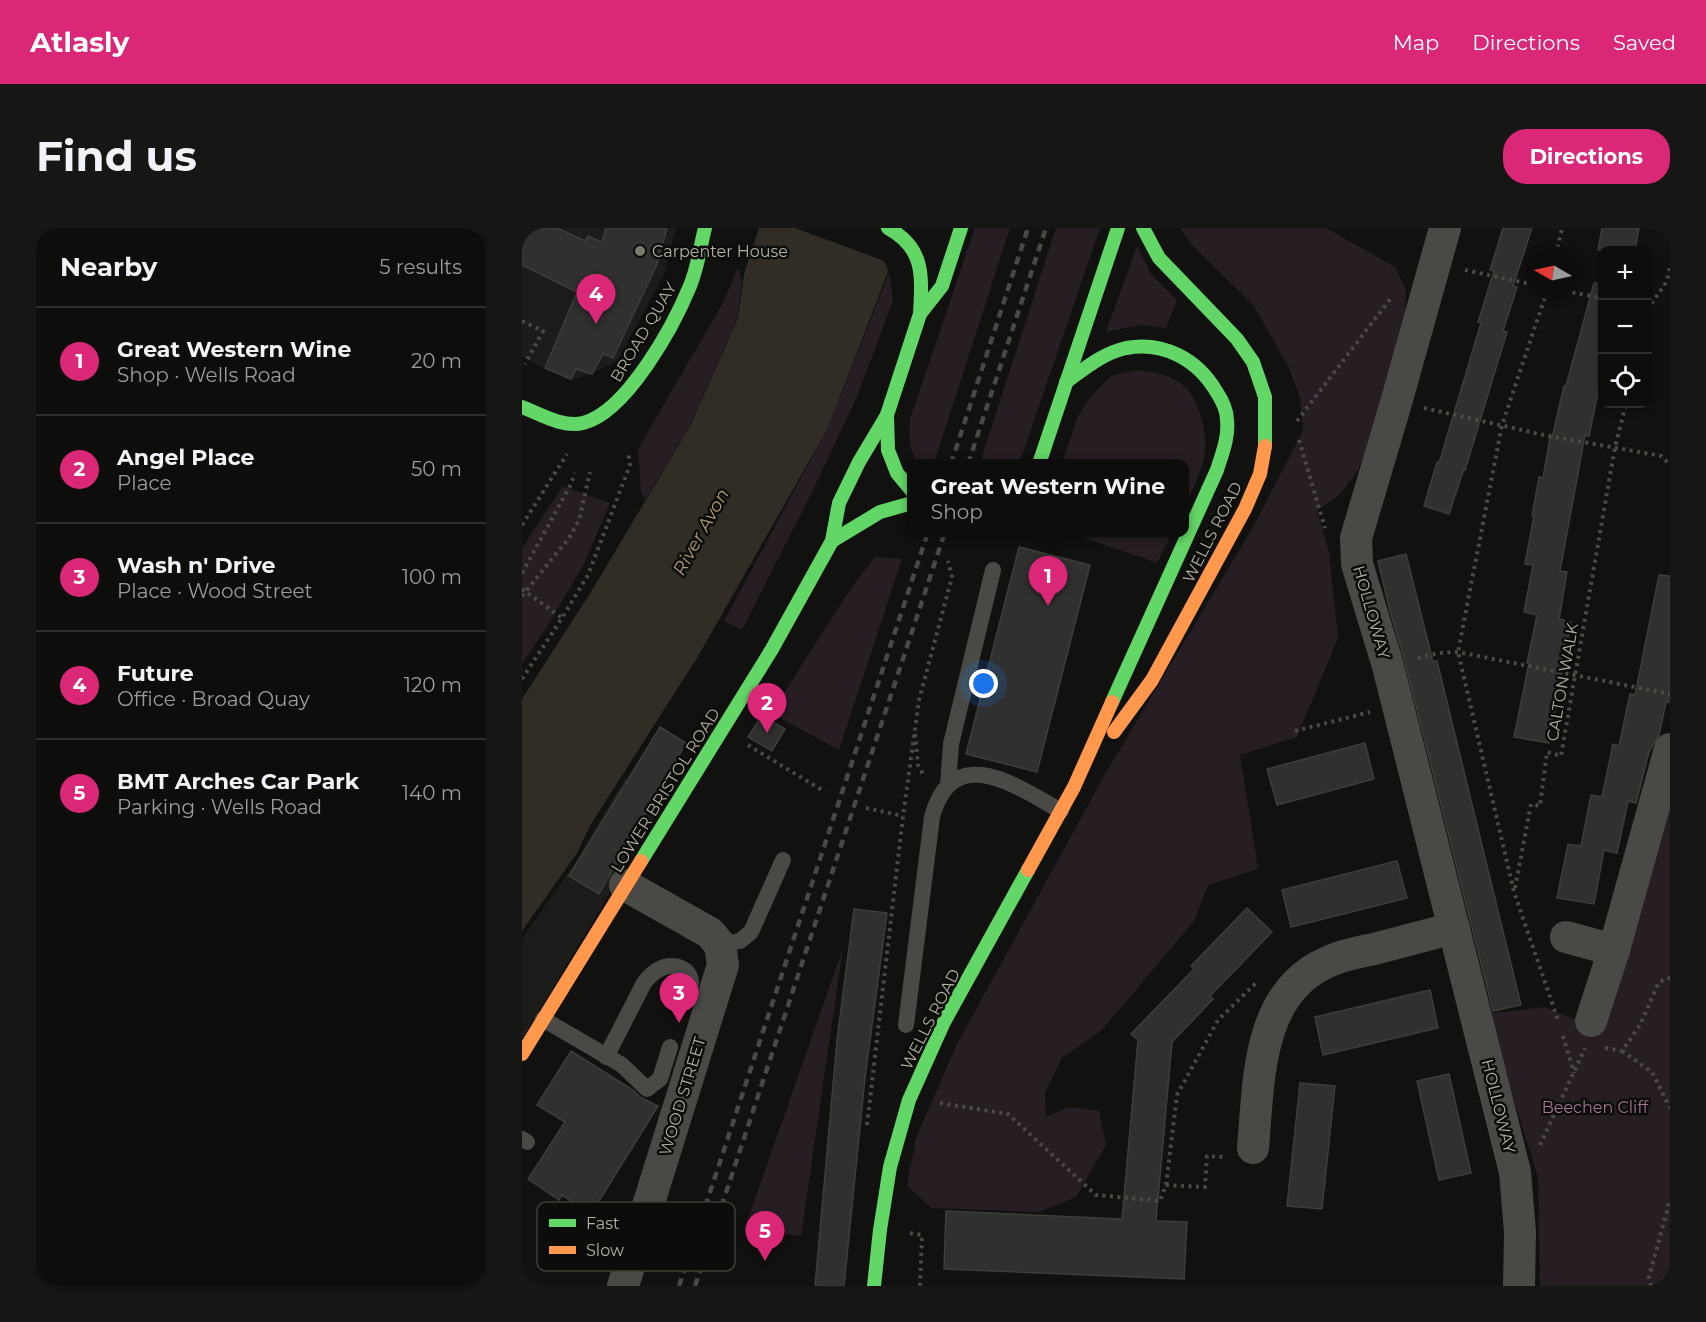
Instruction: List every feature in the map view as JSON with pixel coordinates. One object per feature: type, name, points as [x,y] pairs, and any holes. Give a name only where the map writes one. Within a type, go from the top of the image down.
[{"type":"main road","name":"BROAD QUAY","points":[[522,407],[565,422],[582,424],[608,412],[628,392],[662,338],[690,284],[705,228]]},
{"type":"main road","points":[[690,284],[717,228]]},
{"type":"main road","points":[[888,228],[902,236],[911,245],[918,259],[922,276],[920,314],[887,415],[888,450],[897,473],[907,485]]},
{"type":"main road","points":[[920,314],[942,286],[961,228]]},
{"type":"main road","points":[[1041,459],[1118,228]]},
{"type":"main road","name":"WELLS ROAD","points":[[1074,787],[1152,680],[1245,509],[1260,474],[1266,438],[1265,397],[1253,362],[1238,339],[1159,258],[1143,228]]},
{"type":"main road","name":"WELLS ROAD","points":[[1066,382],[1099,358],[1125,348],[1147,346],[1170,349],[1194,363],[1212,384],[1226,411],[1227,439],[1217,470],[1189,532]]},
{"type":"main road","name":"LOWER BRISTOL ROAD","points":[[522,1054],[772,649],[832,541],[839,503],[859,462],[887,415]]},
{"type":"main road","name":"LOWER BRISTOL ROAD","points":[[832,541],[882,511],[907,503]]},
{"type":"main road","name":"WELLS ROAD","points":[[874,1286],[890,1167],[909,1100],[944,1023],[1074,787],[1187,537]]},
{"type":"street","name":"HOLLOWAY","points":[[1445,228],[1400,393],[1356,538],[1357,564],[1388,666],[1515,1172],[1520,1232],[1519,1286]]},
{"type":"street","points":[[1594,1034],[1614,950],[1670,749]]},
{"type":"street","points":[[625,885],[710,933],[720,945]]},
{"type":"street","points":[[1253,1148],[1261,1059],[1269,1027],[1284,998],[1306,973],[1330,960],[1454,928]]},
{"type":"street","points":[[1566,937],[1614,950]]},
{"type":"street","name":"WOOD STREET","points":[[649,1202],[723,965],[720,945]]},
{"type":"street","name":"WOOD STREET","points":[[623,1286],[628,1271]]},
{"type":"lane","points":[[948,785],[951,744],[993,570]]},
{"type":"lane","points":[[906,1025],[932,817],[937,799],[948,785],[964,776],[985,775],[1005,780],[1061,811]]},
{"type":"lane","points":[[720,945],[740,941],[751,932],[783,860]]},
{"type":"lane","points":[[606,1057],[644,983],[660,968],[671,966],[681,968],[687,973],[691,983],[686,997]]},
{"type":"lane","points":[[543,1019],[622,1065],[647,1089],[660,1079],[670,1047]]},
{"type":"path","points":[[1558,246],[1562,228]]},
{"type":"path","points":[[1652,302],[1668,281],[1670,267]]},
{"type":"path","points":[[1477,272],[1526,283]]},
{"type":"path","points":[[1297,422],[1396,292]]},
{"type":"path","points":[[1580,294],[1598,297]]},
{"type":"path","name":"CALTON WALK","points":[[1515,1172],[1537,1152],[1575,1074],[1514,892],[1458,652],[1502,425],[1544,300]]},
{"type":"path","points":[[522,321],[543,331],[525,364]]},
{"type":"path","points":[[1426,408],[1544,435],[1661,456],[1670,465]]},
{"type":"path","name":"CALTON WALK","points":[[1514,892],[1531,804],[1540,806],[1547,752],[1561,756],[1615,447],[1625,408]]},
{"type":"path","points":[[1294,412],[1297,429]]},
{"type":"path","points":[[1297,436],[1327,534]]},
{"type":"path","points":[[522,679],[588,575],[630,465],[628,451]]},
{"type":"path","points":[[522,525],[558,471]]},
{"type":"path","points":[[562,618],[523,593],[568,538],[579,520],[590,472]]},
{"type":"path","points":[[522,573],[575,473]]},
{"type":"path","points":[[866,1133],[915,727],[919,700],[952,577],[948,561]]},
{"type":"path","points":[[1450,653],[1458,652],[1670,694]]},
{"type":"path","points":[[1295,731],[1352,716]]},
{"type":"path","points":[[915,727],[918,765],[937,799]]},
{"type":"path","points":[[745,743],[825,792]]},
{"type":"path","points":[[866,808],[895,814]]},
{"type":"path","points":[[1622,1051],[1640,1025],[1659,982],[1670,978]]},
{"type":"path","points":[[943,1104],[1008,1114],[1096,1195],[1160,1201],[1166,1185],[1177,1095],[1218,1020],[1261,979]]},
{"type":"path","points":[[1594,1034],[1652,1072],[1670,1108]]},
{"type":"path","points":[[1166,1185],[1205,1187],[1207,1155],[1210,1156]]},
{"type":"path","points":[[1651,1286],[1649,1277],[1670,1200]]},
{"type":"shaded area","points":[[522,228],[676,228],[664,274],[617,362],[571,381],[522,357]]},
{"type":"shaded area","points":[[625,778],[666,800],[522,1039],[522,939],[575,863]]},
{"type":"green space","points":[[975,228],[1010,228],[935,459],[916,459],[910,442],[910,419]]},
{"type":"green space","points":[[1056,228],[1100,228],[1020,459],[981,459]]},
{"type":"green space","points":[[1180,228],[1326,228],[1395,267],[1406,289],[1405,322],[1387,399],[1358,470],[1340,494],[1317,511],[1329,552],[1338,638],[1297,737],[1240,755],[1258,869],[1208,885],[1194,921],[1102,1030],[1062,1058],[1045,1093],[1046,1117],[1068,1107],[1099,1111],[1106,1145],[1076,1197],[1039,1212],[932,1208],[907,1186],[916,1138],[956,1046],[1104,776],[1253,527],[1303,431],[1300,397],[1288,366],[1254,306],[1192,245]]},
{"type":"green space","points":[[1137,246],[1151,274],[1177,300],[1166,328],[1141,325],[1106,332]]},
{"type":"green space","points":[[738,267],[742,281],[737,319],[689,427],[645,500],[641,492],[638,449],[724,301]]},
{"type":"green space","points":[[889,273],[893,301],[856,399],[742,630],[724,621],[827,430]]},
{"type":"green space","points":[[1136,370],[1159,374],[1180,383],[1193,397],[1204,429],[1205,450],[1200,471],[1189,497],[1189,459],[1064,459],[1078,416],[1091,396],[1111,376]]},
{"type":"green space","points":[[563,486],[610,503],[585,562],[522,664],[522,548]]},
{"type":"green space","points":[[1082,537],[1170,537],[1157,563]]},
{"type":"green space","points":[[875,557],[902,559],[839,750],[771,713],[854,584]]},
{"type":"green space","name":"Beechen Cliff","points":[[1670,790],[1670,1286],[1540,1286],[1538,1177],[1487,1014],[1544,1007],[1602,1030]]},
{"type":"green space","points":[[843,948],[801,1236],[744,1230]]},
{"type":"water","name":"River Avon","points":[[759,228],[905,228],[827,430],[697,658],[591,824],[577,853],[522,931],[522,699],[591,592],[690,426],[738,318],[744,274]]},
{"type":"pier","points":[[795,228],[905,228],[889,273],[882,260]]},
{"type":"building","points":[[522,228],[557,228],[585,241],[588,236],[602,242],[606,228],[667,228],[657,264],[613,358],[603,354],[592,374],[576,369],[571,379],[545,368],[577,292],[522,265]]},
{"type":"building","points":[[1503,228],[1532,228],[1513,286],[1517,287],[1503,331],[1507,332],[1465,470],[1449,514],[1424,506],[1481,323],[1478,322],[1494,271],[1490,270]]},
{"type":"building","points":[[1602,228],[1639,228],[1636,246],[1599,246]]},
{"type":"building","points":[[1594,283],[1598,284],[1598,392],[1589,436],[1585,435],[1560,571],[1567,572],[1559,619],[1571,622],[1549,743],[1514,737],[1537,615],[1524,612],[1533,565],[1525,564],[1534,516],[1532,516],[1539,477],[1543,478],[1550,438],[1552,438],[1564,386],[1566,386]]},
{"type":"building","points":[[1019,547],[1090,565],[1037,772],[966,754]]},
{"type":"building","points":[[1406,554],[1433,662],[1437,661],[1521,1005],[1493,1011],[1405,662],[1390,611],[1378,561]]},
{"type":"building","points":[[1659,575],[1670,576],[1670,702],[1666,702],[1659,735],[1649,752],[1636,803],[1628,801],[1617,853],[1604,850],[1594,904],[1557,898],[1568,844],[1581,846],[1591,795],[1602,797],[1613,744],[1619,746],[1630,694],[1635,695]]},
{"type":"building","points":[[762,715],[785,729],[772,751],[748,737]]},
{"type":"building","points":[[660,727],[686,743],[599,894],[569,876]]},
{"type":"building","points":[[1365,743],[1374,779],[1277,805],[1267,769]]},
{"type":"building","points":[[1397,861],[1407,898],[1291,927],[1282,890]]},
{"type":"building","points":[[1247,908],[1272,932],[1210,996],[1213,999],[1172,1042],[1156,1221],[1187,1222],[1184,1279],[944,1269],[946,1211],[1122,1219],[1138,1040],[1131,1034],[1194,969],[1191,966]]},
{"type":"building","points":[[854,909],[887,913],[865,1078],[844,1286],[815,1286],[837,1040]]},
{"type":"building","points":[[1430,990],[1438,1028],[1323,1055],[1315,1017]]},
{"type":"building","points":[[571,1051],[633,1090],[640,1097],[658,1106],[598,1202],[573,1202],[562,1195],[559,1200],[528,1179],[565,1122],[537,1105]]},
{"type":"building","points":[[1449,1074],[1471,1173],[1439,1180],[1417,1081]]},
{"type":"building","points":[[1300,1083],[1335,1086],[1322,1209],[1287,1206]]},
{"type":"railway","points":[[953,459],[1028,228]]},
{"type":"railway","points":[[970,459],[1046,228]]},
{"type":"railway","points":[[707,1202],[926,537]]},
{"type":"railway","points":[[723,1202],[943,537]]},
{"type":"railway","points":[[679,1286],[684,1271]]},
{"type":"railway","points":[[695,1286],[700,1271]]},
{"type":"traffic: fast","points":[[522,407],[552,420],[575,424],[600,416],[616,402],[647,365],[683,303],[693,279],[705,228]]},
{"type":"traffic: fast","points":[[888,228],[909,245],[919,264],[920,314]]},
{"type":"traffic: fast","points":[[907,485],[897,473],[888,450],[887,415],[920,314],[942,286],[961,228]]},
{"type":"traffic: fast","points":[[1041,459],[1118,228]]},
{"type":"traffic: fast","points":[[1143,228],[1159,258],[1237,339],[1253,362],[1265,397],[1265,446]]},
{"type":"traffic: fast","points":[[1066,382],[1109,354],[1126,348],[1140,347],[1153,347],[1178,355],[1189,361],[1208,380],[1225,408],[1226,439],[1217,470],[1189,532]]},
{"type":"traffic: fast","points":[[641,861],[772,649],[832,541],[839,503],[859,462],[887,415]]},
{"type":"traffic: fast","points":[[832,541],[880,512],[907,504]]},
{"type":"traffic: fast","points":[[1112,702],[1187,537]]},
{"type":"traffic: fast","points":[[874,1286],[890,1167],[909,1100],[944,1022],[1028,870]]},
{"type":"traffic: slow","points":[[1114,732],[1152,680],[1245,509],[1260,474],[1265,446]]},
{"type":"traffic: slow","points":[[1028,870],[1074,787],[1112,702]]},
{"type":"traffic: slow","points":[[522,1054],[641,861]]},
{"type":"place","name":"Carpenter House","points":[[640,251]]},
{"type":"place","name":"Future","points":[[596,324]]},
{"type":"place","name":"Great Western Wine","points":[[1048,606]]},
{"type":"place","name":"Angel Place","points":[[767,733]]},
{"type":"place","name":"Wash n' Drive","points":[[679,1023]]},
{"type":"place","name":"BMT Arches Car Park","points":[[765,1261]]}]
